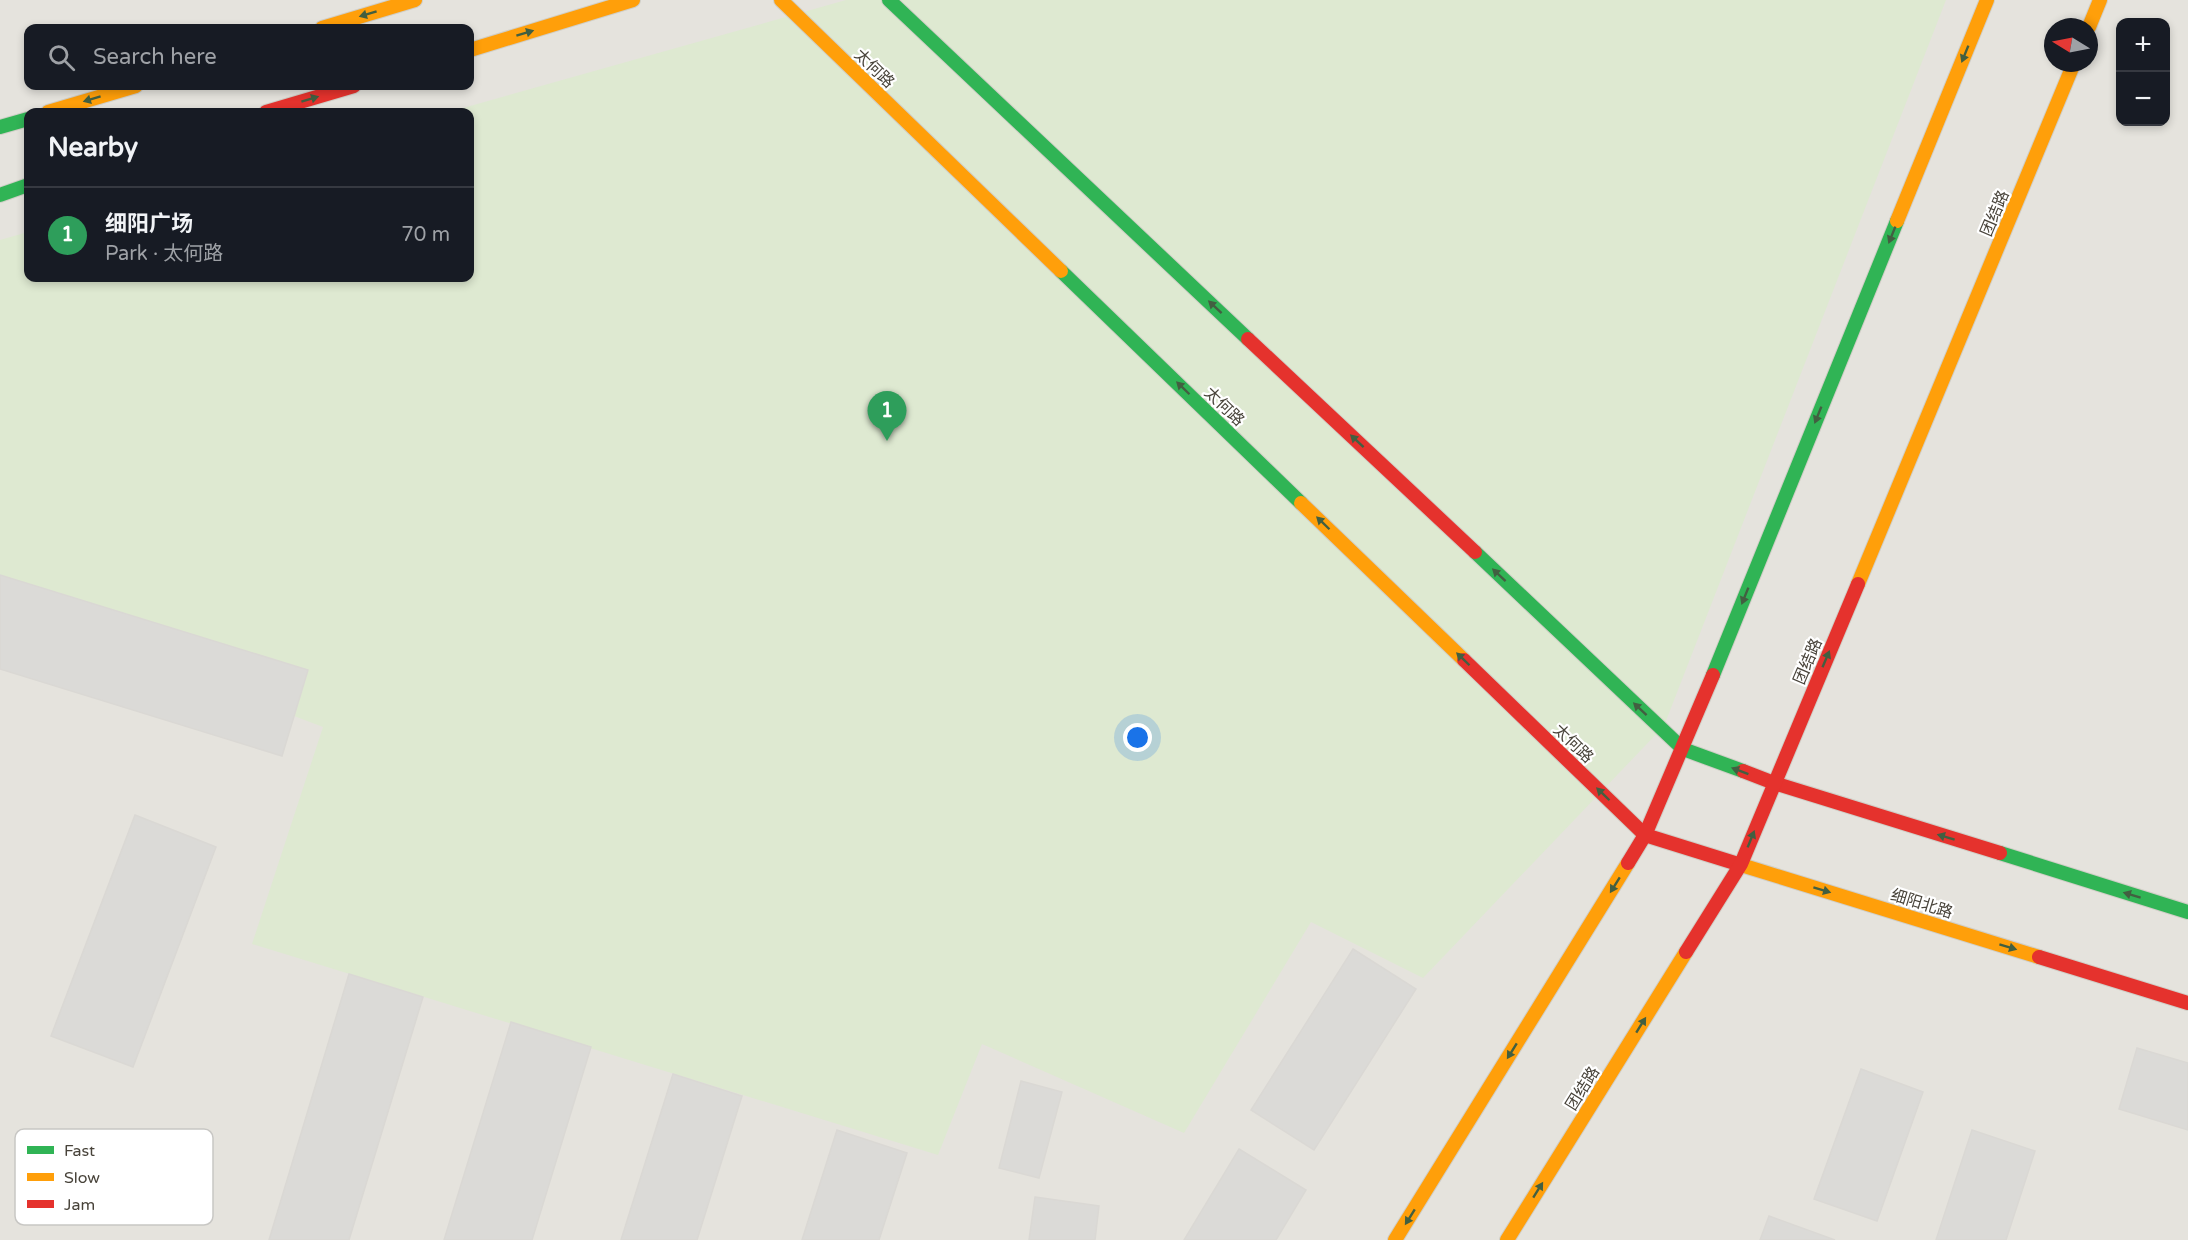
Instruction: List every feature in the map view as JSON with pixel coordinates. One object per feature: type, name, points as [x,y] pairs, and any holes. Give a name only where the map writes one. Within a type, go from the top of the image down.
[{"type":"main road","points":[[335,24],[415,0]]},
{"type":"main road","points":[[474,49],[633,0]]},
{"type":"main road","name":"太何路","points":[[781,0],[1646,835]]},
{"type":"main road","points":[[889,0],[1683,749],[1774,783],[2188,912]]},
{"type":"main road","points":[[1395,1240],[1646,835],[1987,0]]},
{"type":"main road","points":[[2093,18],[2100,0]]},
{"type":"main road","name":"团结路","points":[[1507,1240],[1741,864],[2070,72]]},
{"type":"main road","points":[[62,108],[122,90]]},
{"type":"main road","points":[[280,108],[340,90]]},
{"type":"main road","points":[[0,127],[24,119]]},
{"type":"main road","points":[[0,195],[24,187]]},
{"type":"main road","name":"细阳北路","points":[[1646,835],[2188,1003]]},
{"type":"shaded area","points":[[0,0],[2188,0],[2188,1240],[0,1240]]},
{"type":"green space","points":[[846,0],[1946,0],[1664,726],[1423,978],[1311,922],[1184,1133],[982,1044],[938,1155],[252,944],[323,727],[0,604],[0,240],[24,233],[24,282],[474,282],[474,108],[463,108]]},
{"type":"building","points":[[0,575],[308,670],[282,756],[0,669]]},
{"type":"building","points":[[135,815],[216,847],[133,1067],[51,1036]]},
{"type":"building","points":[[1353,949],[1416,989],[1314,1150],[1251,1110]]},
{"type":"building","points":[[349,974],[423,997],[349,1240],[269,1240]]},
{"type":"building","points":[[511,1022],[591,1047],[532,1240],[444,1240]]},
{"type":"building","points":[[2137,1048],[2188,1063],[2188,1130],[2119,1109]]},
{"type":"building","points":[[1861,1069],[1923,1092],[1877,1221],[1814,1199]]},
{"type":"building","points":[[673,1074],[742,1096],[697,1240],[621,1240]]},
{"type":"building","points":[[1021,1081],[1062,1092],[1039,1178],[999,1168]]},
{"type":"building","points":[[837,1130],[907,1153],[879,1240],[802,1240]]},
{"type":"building","points":[[1972,1130],[2035,1151],[2006,1240],[1936,1240]]},
{"type":"building","points":[[1239,1149],[1306,1190],[1276,1240],[1184,1240]]},
{"type":"building","points":[[1035,1197],[1099,1206],[1095,1240],[1029,1240]]},
{"type":"building","points":[[1769,1216],[1835,1240],[1760,1240]]},
{"type":"traffic: fast","points":[[889,0],[1248,339]]},
{"type":"traffic: fast","points":[[0,127],[24,120]]},
{"type":"traffic: fast","points":[[0,195],[24,186]]},
{"type":"traffic: fast","points":[[1713,675],[1897,221]]},
{"type":"traffic: fast","points":[[1061,271],[1301,503]]},
{"type":"traffic: fast","points":[[1475,552],[1683,749],[1743,771]]},
{"type":"traffic: fast","points":[[2000,853],[2188,912]]},
{"type":"traffic: slow","points":[[335,24],[415,0]]},
{"type":"traffic: slow","points":[[474,49],[633,0]]},
{"type":"traffic: slow","points":[[781,0],[1061,271]]},
{"type":"traffic: slow","points":[[1897,221],[1987,0]]},
{"type":"traffic: slow","points":[[2093,18],[2100,0]]},
{"type":"traffic: slow","points":[[1858,584],[2070,72]]},
{"type":"traffic: slow","points":[[62,108],[122,90]]},
{"type":"traffic: slow","points":[[1301,503],[1464,660]]},
{"type":"traffic: slow","points":[[1395,1240],[1628,863]]},
{"type":"traffic: slow","points":[[1738,864],[2039,957]]},
{"type":"traffic: slow","points":[[1507,1240],[1686,952]]},
{"type":"traffic: jam","points":[[280,108],[340,90]]},
{"type":"traffic: jam","points":[[1248,339],[1475,552]]},
{"type":"traffic: jam","points":[[1686,952],[1741,864],[1858,584]]},
{"type":"traffic: jam","points":[[1464,660],[1645,835],[1738,864]]},
{"type":"traffic: jam","points":[[1628,863],[1645,835],[1713,675]]},
{"type":"traffic: jam","points":[[1743,771],[1774,783],[2000,853]]},
{"type":"traffic: jam","points":[[2039,957],[2188,1003]]},
{"type":"place","name":"细阳广场","points":[[887,441]]}]
